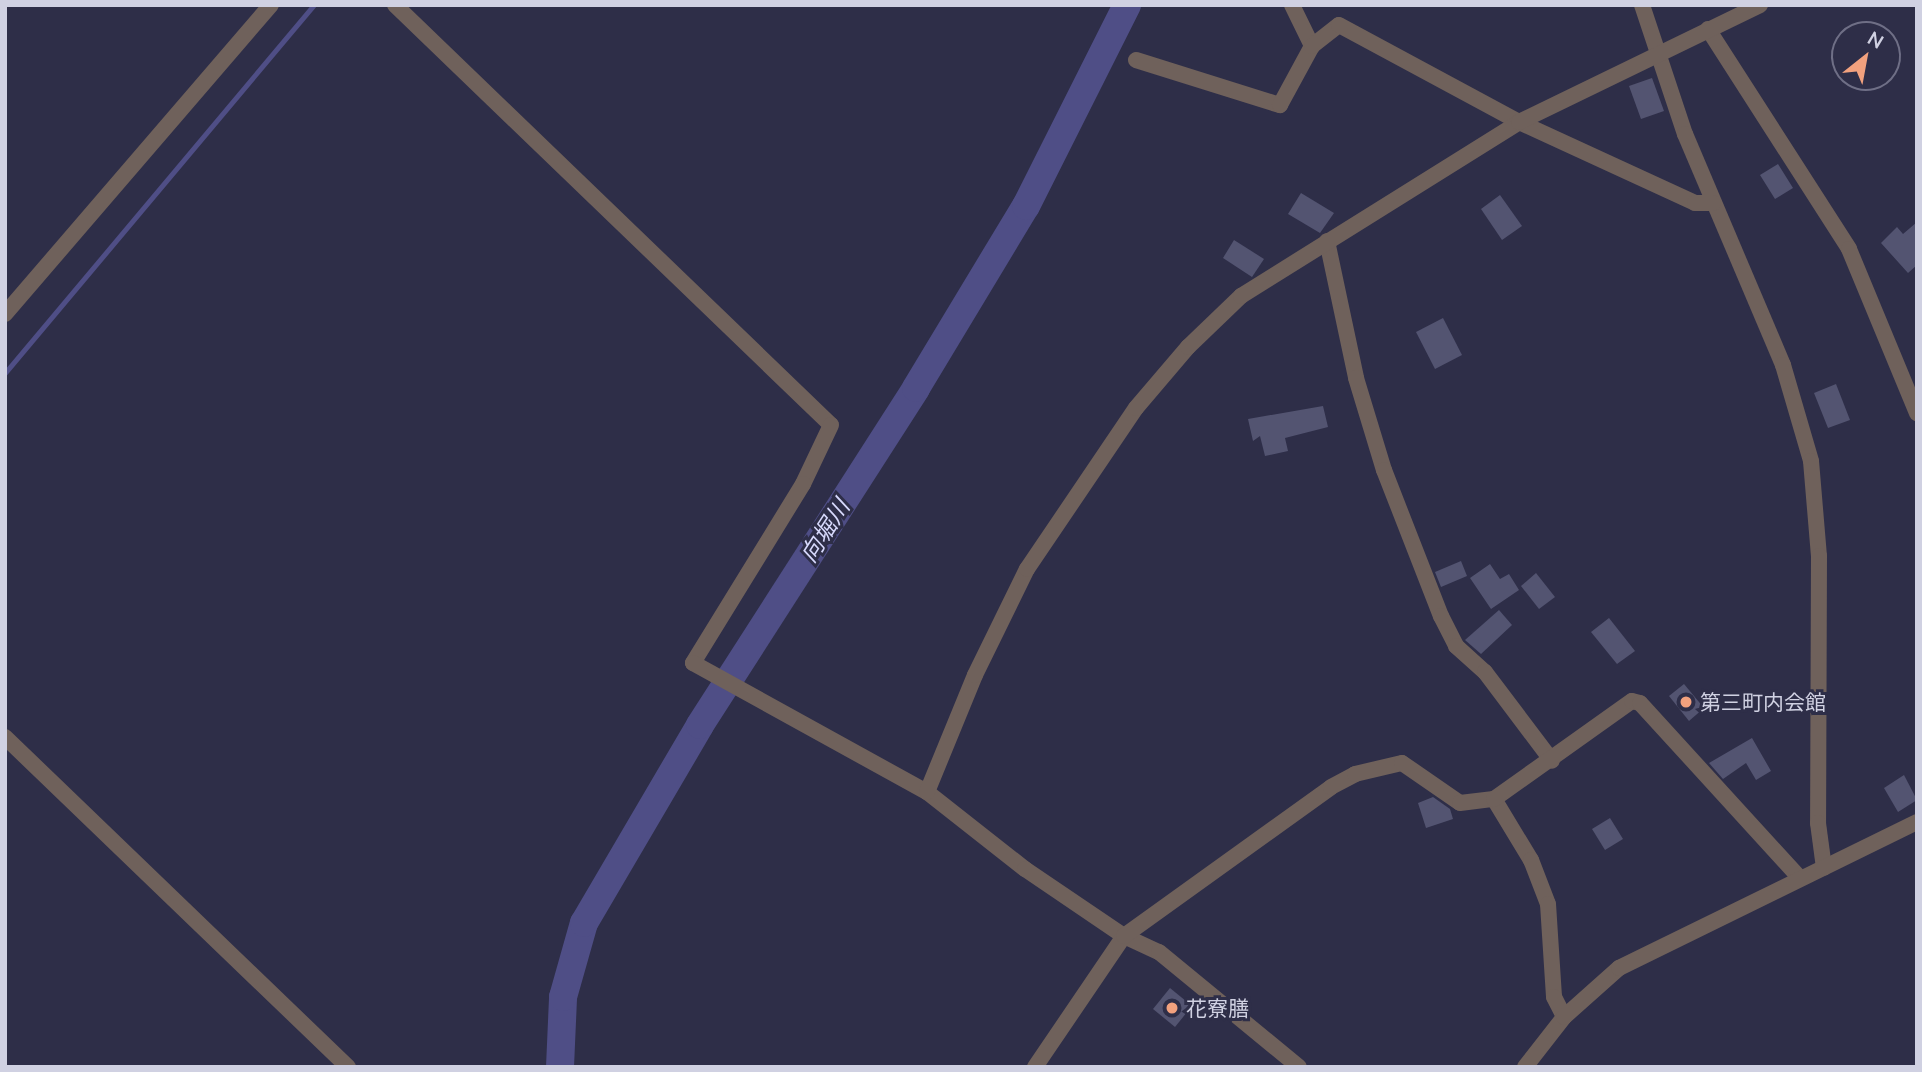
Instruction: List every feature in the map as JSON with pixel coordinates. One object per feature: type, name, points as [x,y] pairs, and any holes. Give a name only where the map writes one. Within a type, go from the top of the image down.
[{"type":"street","points":[[5,314],[271,5]]},
{"type":"street","points":[[395,5],[831,425],[803,484],[693,663],[927,792],[1025,869],[1124,936],[1159,952],[1299,1067]]},
{"type":"street","points":[[1292,5],[1312,46]]},
{"type":"street","points":[[1642,5],[1713,203],[1783,365],[1811,461],[1819,556],[1818,823],[1824,868]]},
{"type":"street","points":[[927,792],[975,675],[1027,569],[1136,408],[1188,347],[1241,296],[1519,122],[1760,5]]},
{"type":"street","points":[[1136,60],[1280,105],[1312,46],[1339,25],[1519,122],[1695,202],[1713,203]]},
{"type":"street","points":[[1709,29],[1849,248],[1917,412]]},
{"type":"street","points":[[1327,241],[1356,378],[1380,457],[1441,617],[1456,646],[1485,672],[1552,761]]},
{"type":"street","points":[[1035,1067],[1124,936],[1270,828],[1355,774],[1402,763],[1460,803],[1494,800],[1552,761],[1632,701],[1640,703],[1800,878]]},
{"type":"street","points":[[5,737],[348,1067]]},
{"type":"street","points":[[1494,800],[1531,860],[1548,904],[1554,997],[1564,1017]]},
{"type":"street","points":[[1525,1067],[1564,1017],[1619,968],[1917,822]]},
{"type":"building","points":[[1652,78],[1664,111],[1641,119],[1629,86]]},
{"type":"building","points":[[1778,164],[1793,188],[1775,199],[1760,175]]},
{"type":"building","points":[[1301,193],[1334,213],[1320,233],[1288,214]]},
{"type":"building","points":[[1500,195],[1522,226],[1502,240],[1481,209]]},
{"type":"building","points":[[1917,222],[1917,265],[1908,273],[1881,243],[1897,227],[1903,234]]},
{"type":"building","points":[[1234,240],[1264,259],[1252,277],[1223,258]]},
{"type":"building","points":[[1443,318],[1462,355],[1435,369],[1416,332]]},
{"type":"building","points":[[1836,384],[1850,420],[1828,428],[1814,393]]},
{"type":"building","points":[[1323,406],[1328,427],[1285,438],[1288,451],[1265,456],[1260,436],[1253,441],[1248,419]]},
{"type":"building","points":[[1461,561],[1467,576],[1441,587],[1435,572]]},
{"type":"building","points":[[1490,564],[1500,579],[1509,574],[1519,590],[1491,609],[1470,578]]},
{"type":"building","points":[[1536,573],[1555,597],[1539,609],[1521,586]]},
{"type":"building","points":[[1499,610],[1512,625],[1481,654],[1465,640]]},
{"type":"building","points":[[1609,618],[1635,651],[1617,664],[1591,632]]},
{"type":"building","name":"第三町内会館","points":[[1684,684],[1704,708],[1689,721],[1669,696]]},
{"type":"building","points":[[1752,738],[1771,771],[1756,780],[1746,763],[1723,779],[1709,763]]},
{"type":"building","points":[[1904,775],[1917,800],[1898,812],[1884,788]]},
{"type":"building","points":[[1433,797],[1450,809],[1453,819],[1426,828],[1418,803]]},
{"type":"building","points":[[1610,818],[1623,839],[1605,850],[1592,829]]},
{"type":"building","name":"花寮膳","points":[[1170,988],[1192,1006],[1175,1027],[1153,1009]]},
{"type":"waterway","points":[[5,373],[314,5]]},
{"type":"waterway","name":"向堀川","points":[[560,1067],[563,997],[584,923],[700,725],[916,388],[1026,206],[1127,5]]},
{"type":"place","name":"第三町内会館","points":[[1686,702]]},
{"type":"place","name":"花寮膳","points":[[1172,1008]]}]
